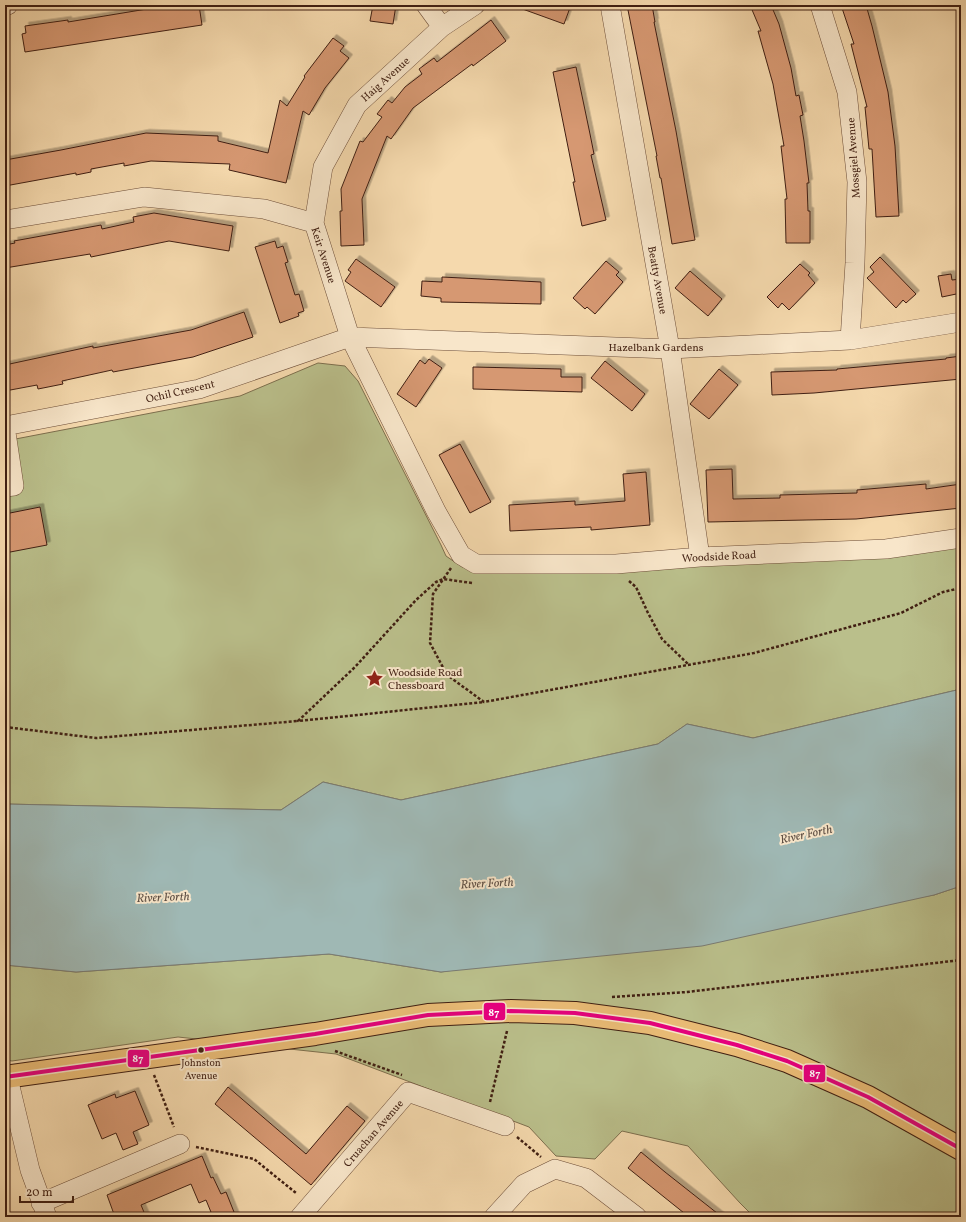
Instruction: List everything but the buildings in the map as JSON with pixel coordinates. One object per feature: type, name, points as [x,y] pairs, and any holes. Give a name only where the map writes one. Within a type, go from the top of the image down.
[{"type":"main road","points":[[6,1078],[315,1034],[428,1015],[507,1011],[576,1013],[650,1023],[737,1045],[787,1061],[868,1097],[961,1149]]},
{"type":"street","points":[[426,5],[442,27]]},
{"type":"street","name":"Haig Avenue","points":[[314,223],[323,167],[357,105],[442,27],[475,5]]},
{"type":"street","name":"Beatty Avenue","points":[[610,5],[670,349],[700,557]]},
{"type":"street","name":"Mossgiel Avenue","points":[[820,5],[847,92],[857,182],[850,340]]},
{"type":"street","name":"Keir Avenue","points":[[5,220],[144,197],[264,209],[314,223],[350,337],[436,511],[468,559]]},
{"type":"street","name":"Hazelbank Gardens","points":[[350,337],[670,349],[850,340],[961,322]]},
{"type":"street","name":"Ochil Crescent","points":[[5,426],[199,389],[350,337]]},
{"type":"street","points":[[5,426],[14,486],[5,487]]},
{"type":"street","name":"Woodside Road","points":[[468,559],[616,564],[700,557],[886,549],[961,538]]},
{"type":"street","points":[[6,1078],[30,1170],[44,1210],[180,1144]]},
{"type":"street","name":"Cruachan Avenue","points":[[304,1214],[408,1092],[505,1126]]},
{"type":"street","points":[[494,1217],[524,1184],[555,1169],[586,1178],[637,1217]]},
{"type":"path","points":[[468,559],[443,580],[433,594],[430,643],[448,675],[484,702]]},
{"type":"path","points":[[298,721],[355,667],[416,600],[436,582],[443,580],[476,584]]},
{"type":"path","points":[[627,580],[636,587],[662,639],[689,665]]},
{"type":"path","points":[[5,727],[96,738],[298,721],[484,702],[754,653],[901,613],[943,592],[961,588]]},
{"type":"path","points":[[611,997],[687,992],[961,960]]},
{"type":"path","points":[[608,1000],[615,1001]]},
{"type":"path","points":[[484,1119],[490,1105],[507,1034],[507,1011]]},
{"type":"path","points":[[331,1050],[407,1076]]},
{"type":"path","points":[[147,1058],[180,1144],[254,1159],[304,1214]]},
{"type":"path","points":[[505,1126],[555,1169]]},
{"type":"green space","points":[[318,363],[345,366],[358,381],[446,556],[462,567],[545,571],[961,544],[961,689],[753,738],[687,724],[658,744],[401,800],[323,782],[281,810],[5,804],[5,441],[240,396]]},
{"type":"green space","points":[[961,886],[961,1217],[754,1217],[688,1146],[622,1131],[595,1159],[556,1156],[529,1127],[336,1054],[178,1037],[12,1061],[5,1060],[5,965],[76,972],[329,954],[441,972],[934,895]]},
{"type":"water","name":"River Forth","points":[[961,689],[961,886],[934,895],[702,946],[441,972],[329,954],[76,972],[5,965],[5,804],[281,810],[323,782],[401,800],[658,744],[687,724],[753,738]]},
{"type":"transit line","name":"87","points":[[5,1077],[315,1034],[428,1015],[511,1011],[575,1013],[650,1023],[737,1045],[787,1061],[868,1097],[961,1149]]},
{"type":"place","name":"Woodside Road Chessboard","points":[[375,678]]},
{"type":"place","name":"Johnston Avenue","points":[[201,1050]]}]
